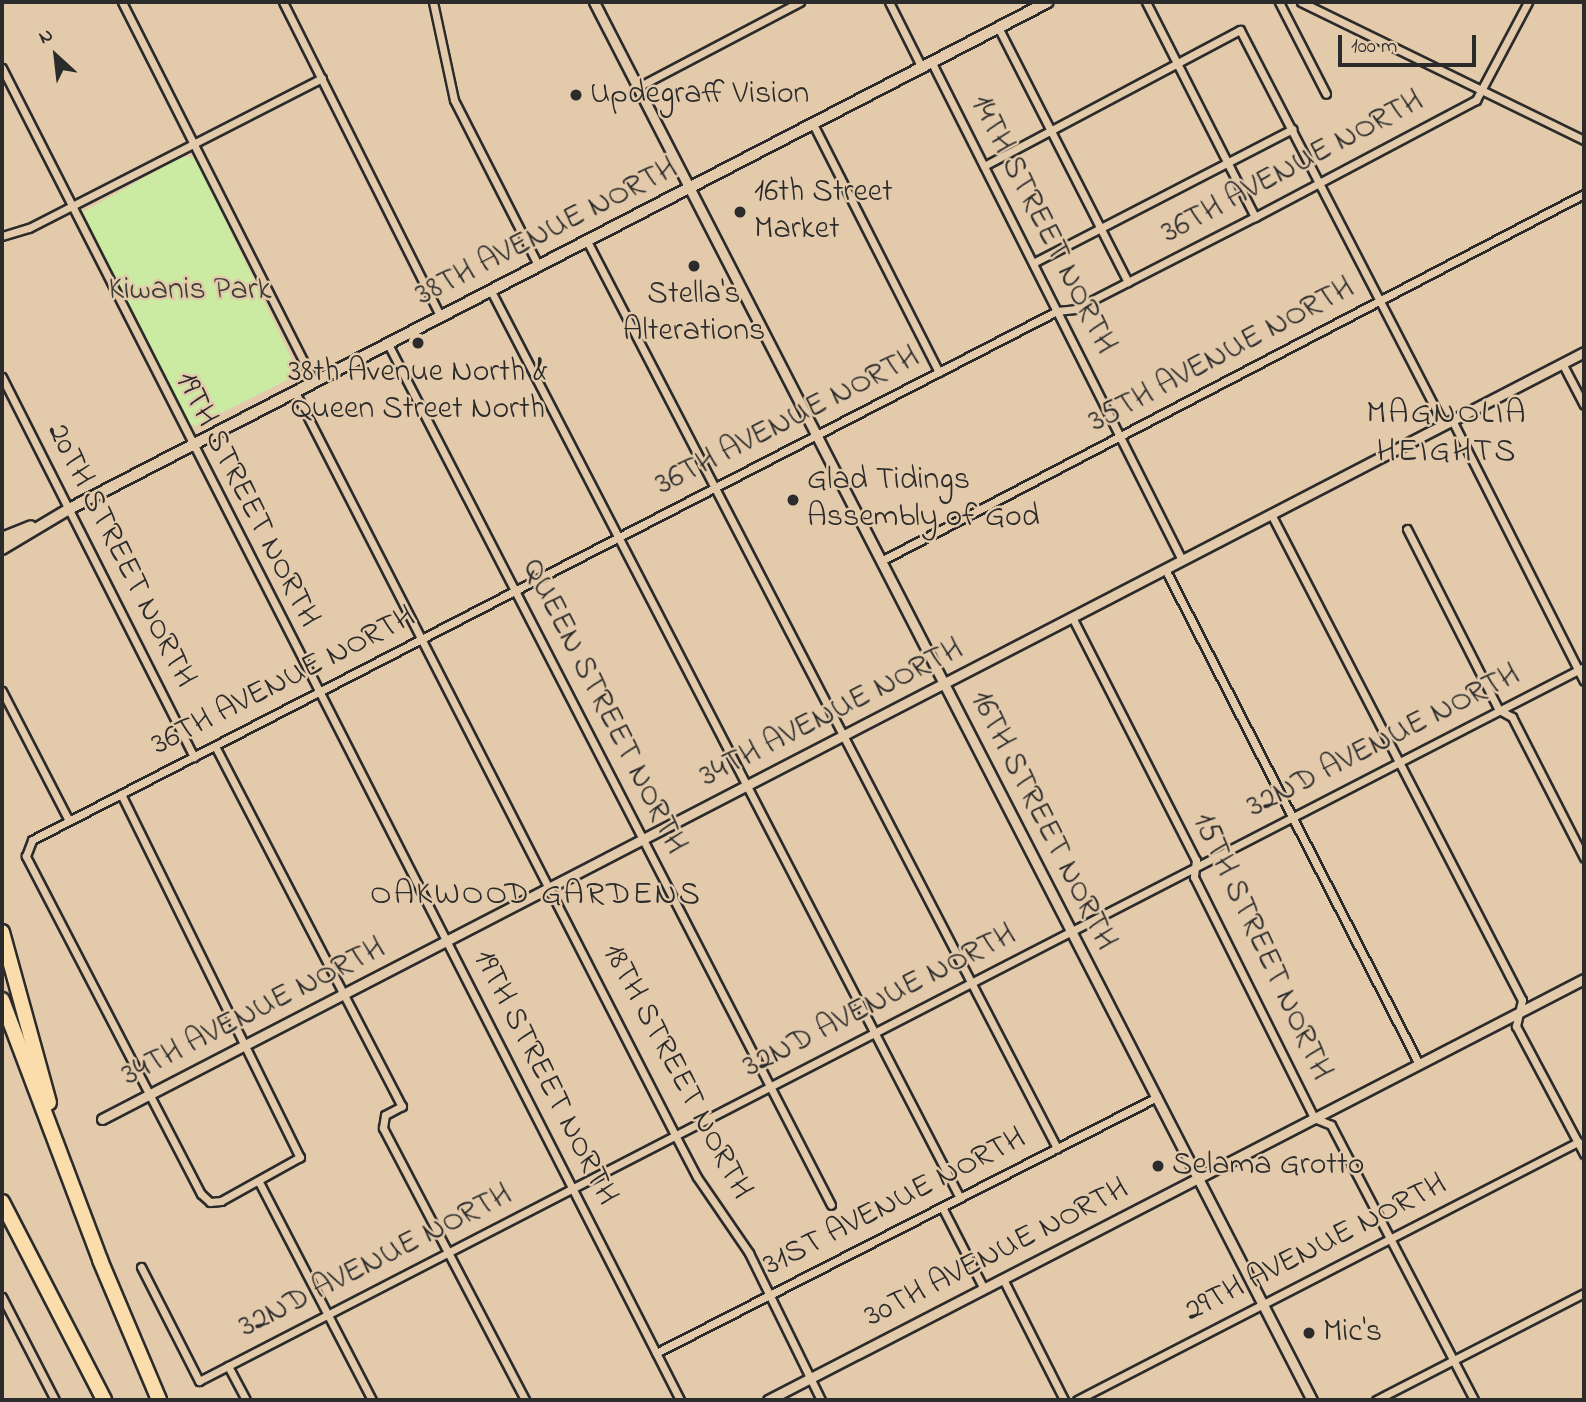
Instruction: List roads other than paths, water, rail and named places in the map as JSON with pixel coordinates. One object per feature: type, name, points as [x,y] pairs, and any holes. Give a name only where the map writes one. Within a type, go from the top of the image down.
[{"type":"highway","points":[[2,932],[69,1179]]},
{"type":"highway","points":[[2,1000],[69,1179],[159,1400]]},
{"type":"highway","points":[[2,1202],[104,1400]]},
{"type":"main road","name":"38TH AVENUE NORTH","points":[[2,538],[69,509],[1048,2]]},
{"type":"main road","name":"38TH AVENUE NORTH","points":[[2,550],[69,509]]},
{"type":"street","points":[[122,2],[314,383]]},
{"type":"street","points":[[283,2],[441,317]]},
{"type":"street","points":[[433,2],[454,100],[539,267]]},
{"type":"street","name":"16TH STREET NORTH","points":[[594,2],[1312,1400]]},
{"type":"street","points":[[638,87],[800,2]]},
{"type":"street","name":"14TH STREET NORTH","points":[[889,2],[984,166],[1182,560]]},
{"type":"street","points":[[1146,2],[1255,217]]},
{"type":"street","points":[[1279,2],[1326,94]]},
{"type":"street","points":[[1301,2],[1584,140]]},
{"type":"street","name":"36TH AVENUE NORTH","points":[[150,1094],[26,856],[27,846],[69,821],[816,434],[1058,311],[1076,309],[1476,100],[1528,2]]},
{"type":"street","points":[[999,29],[1128,282]]},
{"type":"street","points":[[984,166],[1240,30],[1293,129],[1378,302],[1447,422],[1581,668],[1584,681]]},
{"type":"street","name":"19TH STREET NORTH","points":[[2,68],[191,446],[680,1400]]},
{"type":"street","points":[[2,236],[70,206],[322,78]]},
{"type":"street","points":[[814,125],[939,372]]},
{"type":"street","points":[[1034,263],[1293,129]]},
{"type":"street","name":"35TH AVENUE NORTH","points":[[881,561],[1584,194]]},
{"type":"street","points":[[587,242],[713,488],[974,981],[1057,1148]]},
{"type":"street","points":[[491,291],[615,538],[747,785],[960,1198]]},
{"type":"street","name":"QUEEN STREET NORTH","points":[[388,344],[831,1205]]},
{"type":"street","name":"34TH AVENUE NORTH","points":[[102,1119],[1584,352]]},
{"type":"street","points":[[1562,363],[1584,405]]},
{"type":"street","name":"20TH STREET NORTH","points":[[2,377],[194,757]]},
{"type":"street","name":"18TH STREET NORTH","points":[[295,392],[551,887],[675,1135],[771,1294],[813,1377],[821,1400]]},
{"type":"street","points":[[1271,514],[1522,1000],[1522,1011],[1516,1026],[1584,1154]]},
{"type":"street","points":[[1407,530],[1499,710],[1512,717],[1584,858]]},
{"type":"street","points":[[1165,569],[1419,1064]]},
{"type":"street","name":"15TH STREET NORTH","points":[[1072,617],[1196,860],[1194,877],[1314,1118],[1331,1125],[1474,1400]]},
{"type":"street","name":"32ND AVENUE NORTH","points":[[141,1267],[199,1381],[1581,668]]},
{"type":"street","points":[[2,691],[69,821]]},
{"type":"street","points":[[215,746],[402,1106],[385,1115],[383,1128],[525,1400]]},
{"type":"street","points":[[121,794],[300,1157],[222,1201],[210,1202],[201,1194],[150,1094]]},
{"type":"street","name":"30TH AVENUE NORTH","points":[[768,1400],[1584,979]]},
{"type":"street","name":"31ST AVENUE NORTH","points":[[656,1353],[1157,1097]]},
{"type":"street","name":"29TH AVENUE NORTH","points":[[1077,1400],[1578,1142]]},
{"type":"street","points":[[259,1182],[372,1400]]},
{"type":"street","points":[[942,1207],[984,1289]]},
{"type":"street","points":[[1003,1279],[1065,1400]]},
{"type":"street","points":[[1376,1400],[1584,1293]]},
{"type":"street","points":[[2,1297],[55,1400]]},
{"type":"street","points":[[228,1366],[246,1400]]},
{"type":"place","name":"Updegraff Vision","points":[[576,95]]},
{"type":"place","name":"16th Street Market","points":[[740,212]]},
{"type":"place","name":"Stella's Alterations","points":[[694,266]]},
{"type":"place","name":"38th Avenue North & Queen Street North","points":[[418,343]]},
{"type":"place","name":"Glad Tidings Assembly of God","points":[[793,500]]},
{"type":"place","name":"Selama Grotto","points":[[1158,1166]]},
{"type":"place","name":"Mic's","points":[[1309,1333]]},
{"type":"district","name":"MAGNOLIA HEIGHTS","points":[[1447,434]]},
{"type":"district","name":"OAKWOOD GARDENS","points":[[536,896]]},
{"type":"park label","name":"Kiwanis Park","points":[[190,291]]}]
